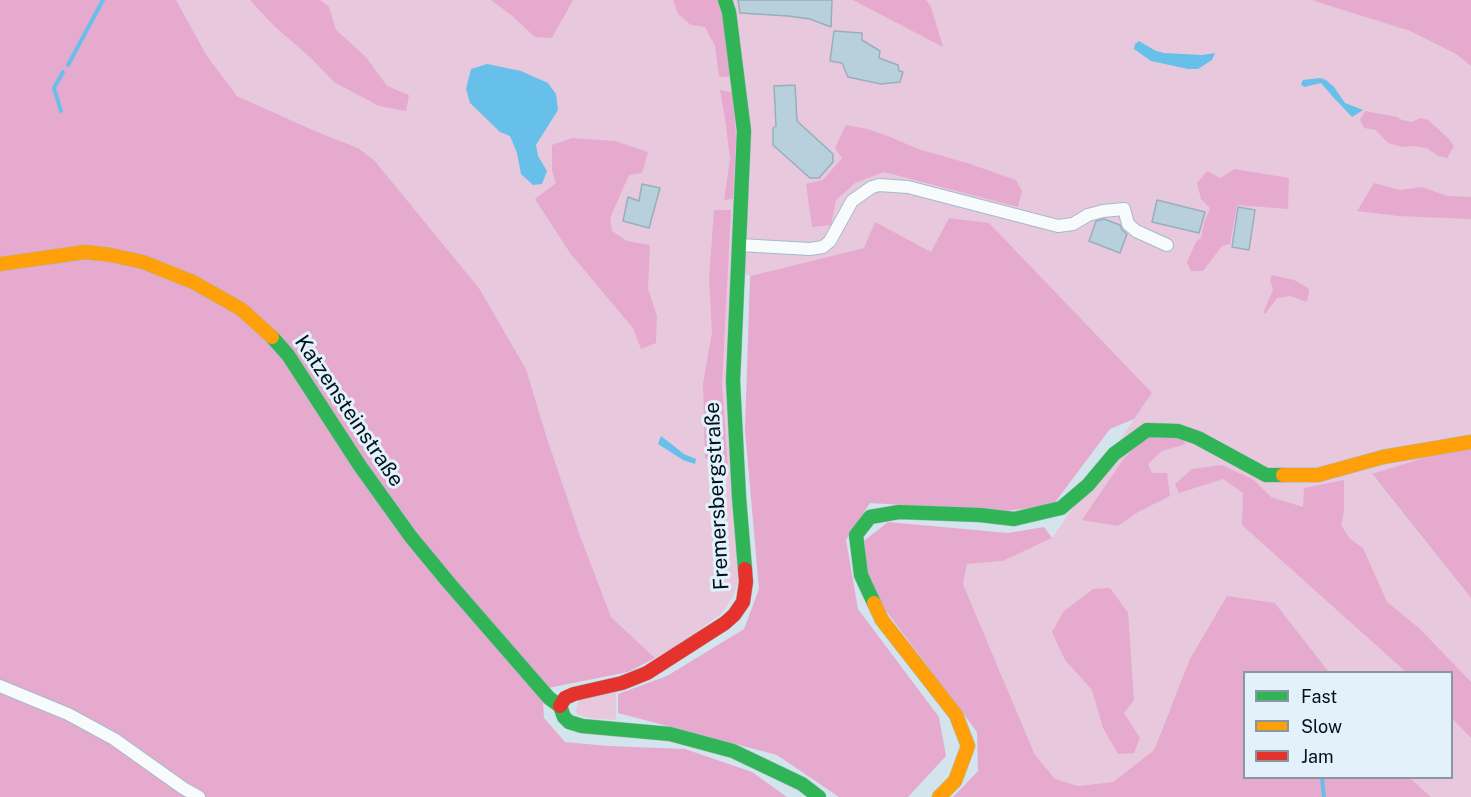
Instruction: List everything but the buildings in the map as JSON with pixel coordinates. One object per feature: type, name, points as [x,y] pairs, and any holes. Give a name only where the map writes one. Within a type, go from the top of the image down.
[{"type":"street","name":"Fremersbergstraße","points":[[560,706],[565,698],[574,694],[622,683],[647,673],[725,623],[743,602],[746,582],[733,381],[744,131],[729,12],[725,0]]},
{"type":"street","points":[[739,245],[810,249],[823,247],[830,241],[852,201],[872,186],[879,185],[908,187],[1058,226],[1073,224],[1088,215],[1124,209],[1128,224],[1136,231],[1167,245]]},
{"type":"street","name":"Katzensteinstraße","points":[[0,264],[85,252],[111,255],[143,262],[193,282],[241,309],[269,333],[288,354],[360,466],[411,537],[549,698],[560,706],[564,717],[582,726],[670,734],[733,751],[802,784],[819,797]]},
{"type":"street","points":[[939,797],[955,781],[968,746],[956,715],[882,620],[861,575],[856,535],[870,517],[899,512],[980,515],[1014,519],[1061,508],[1088,485],[1114,454],[1147,430],[1178,431],[1198,438],[1266,475],[1318,475],[1383,457],[1471,442]]},
{"type":"street","points":[[0,686],[68,714],[114,739],[199,797]]},
{"type":"shaded area","points":[[0,0],[176,0],[207,56],[237,96],[358,148],[374,160],[479,288],[526,369],[579,533],[611,617],[655,658],[628,672],[548,688],[543,702],[544,718],[565,742],[685,749],[752,772],[787,797],[0,797]]},
{"type":"shaded area","points":[[176,0],[1311,0],[1410,31],[1456,54],[1471,66],[1471,446],[1372,475],[1471,598],[1471,797],[1431,797],[1411,779],[1453,779],[1453,671],[1328,671],[1275,603],[1170,708],[1154,750],[1113,782],[1078,786],[1054,779],[1035,755],[963,584],[967,564],[1003,561],[1052,538],[1152,393],[931,253],[864,248],[750,276],[731,269],[738,583],[722,613],[679,645],[655,658],[611,617],[579,533],[526,369],[479,288],[374,160],[358,148],[237,96],[207,56]]},
{"type":"shaded area","points":[[250,0],[320,0],[329,7],[336,30],[366,57],[387,86],[409,95],[406,111],[379,106],[334,82],[273,25]]},
{"type":"shaded area","points":[[491,0],[573,0],[552,38],[535,37]]},
{"type":"shaded area","points":[[673,0],[725,0],[736,76],[719,77],[715,46],[705,27],[691,25],[678,14]]},
{"type":"shaded area","points":[[853,0],[926,0],[931,7],[943,47]]},
{"type":"shaded area","points":[[1311,0],[1471,0],[1471,66],[1456,54],[1410,31]]},
{"type":"shaded area","points":[[720,90],[733,92],[736,139],[733,199],[724,200],[730,159]]},
{"type":"shaded area","points":[[1365,111],[1412,122],[1420,118],[1428,120],[1454,146],[1447,158],[1438,156],[1427,148],[1402,147],[1388,143],[1376,130],[1364,128],[1360,120]]},
{"type":"shaded area","points":[[846,125],[867,129],[918,149],[1016,180],[1022,191],[1018,207],[884,172],[855,183],[836,200],[831,225],[812,227],[806,184],[823,180],[842,158],[835,148]]},
{"type":"shaded area","points":[[572,138],[615,141],[648,152],[642,173],[629,175],[610,218],[612,231],[627,241],[650,245],[648,289],[657,316],[656,343],[641,349],[633,328],[570,253],[535,199],[556,183],[552,171],[552,145]]},
{"type":"shaded area","points":[[1235,169],[1289,178],[1288,209],[1237,205],[1230,244],[1222,246],[1203,271],[1191,271],[1187,262],[1196,242],[1201,238],[1210,208],[1201,199],[1197,183],[1207,171],[1220,178]]},
{"type":"shaded area","points":[[1374,183],[1400,190],[1422,187],[1447,196],[1471,197],[1471,219],[1398,216],[1357,211]]},
{"type":"shaded area","points":[[714,210],[731,210],[722,385],[728,468],[705,458],[703,384],[712,332],[709,280]]},
{"type":"shaded area","points":[[949,218],[989,223],[1152,393],[1134,419],[1110,429],[1053,505],[1006,511],[870,503],[846,540],[858,609],[939,717],[946,756],[908,797],[839,797],[777,755],[618,713],[618,694],[667,676],[744,629],[759,589],[745,430],[750,276],[864,248],[875,222],[931,252]]},
{"type":"shaded area","points":[[1272,275],[1294,280],[1308,288],[1307,302],[1290,296],[1277,298],[1266,313],[1263,313],[1273,290],[1270,280]]},
{"type":"shaded area","points":[[1146,435],[1178,436],[1186,444],[1162,451],[1148,464],[1152,473],[1167,473],[1170,496],[1138,512],[1118,526],[1082,520],[1122,461]]},
{"type":"shaded area","points":[[1471,446],[1471,598],[1372,474]]},
{"type":"shaded area","points":[[1222,465],[1254,480],[1271,497],[1303,507],[1304,488],[1344,480],[1344,511],[1341,525],[1350,539],[1363,548],[1387,602],[1419,628],[1471,682],[1471,738],[1453,719],[1453,671],[1405,671],[1242,525],[1243,493],[1223,479],[1179,493],[1175,484],[1192,469]]},
{"type":"shaded area","points":[[888,522],[1008,533],[1044,527],[1052,538],[1003,561],[967,564],[963,584],[1035,755],[1055,779],[1078,786],[1113,782],[1154,750],[1190,659],[1227,596],[1275,603],[1328,671],[1243,671],[1243,779],[1411,779],[1431,797],[953,797],[978,771],[977,732],[883,607],[866,569],[864,541]]},
{"type":"shaded area","points":[[1110,588],[1128,613],[1134,700],[1124,713],[1140,738],[1134,753],[1118,754],[1103,728],[1092,690],[1065,660],[1052,632],[1064,611],[1093,589]]},
{"type":"shaded area","points":[[616,692],[616,720],[589,718],[576,712],[579,700]]},
{"type":"water","points":[[1139,41],[1164,53],[1202,55],[1215,53],[1212,60],[1198,69],[1188,69],[1151,61],[1134,49],[1135,44]]},
{"type":"water","points":[[487,64],[521,71],[548,83],[556,94],[558,110],[536,145],[538,156],[547,171],[542,184],[533,185],[521,174],[517,153],[510,136],[500,132],[470,103],[466,89],[471,69]]},
{"type":"water","points":[[1320,78],[1334,87],[1345,103],[1363,110],[1352,117],[1321,83],[1304,87],[1301,84],[1303,80]]},
{"type":"water","points":[[661,436],[684,454],[696,459],[695,464],[683,460],[658,444]]},
{"type":"waterway","points":[[68,65],[103,0]]},
{"type":"waterway","points":[[61,111],[54,88],[63,72]]},
{"type":"waterway","points":[[1322,779],[1324,797]]},
{"type":"traffic: fast","points":[[725,0],[729,12],[744,131],[733,381],[745,569]]},
{"type":"traffic: fast","points":[[272,337],[288,355],[360,466],[411,537],[549,698],[560,706]]},
{"type":"traffic: fast","points":[[874,603],[861,575],[856,535],[870,517],[899,512],[980,515],[1014,519],[1061,508],[1088,485],[1114,454],[1147,430],[1178,431],[1198,438],[1266,475],[1283,475]]},
{"type":"traffic: fast","points":[[560,706],[564,717],[569,722],[582,726],[670,734],[733,751],[802,784],[819,797]]},
{"type":"traffic: slow","points":[[0,264],[85,252],[143,262],[193,282],[241,309],[272,337]]},
{"type":"traffic: slow","points":[[1283,475],[1318,475],[1383,457],[1471,442]]},
{"type":"traffic: slow","points":[[874,603],[882,620],[956,715],[968,746],[955,781],[939,797]]},
{"type":"traffic: jam","points":[[560,706],[565,698],[574,694],[622,683],[647,673],[725,623],[743,602],[745,569]]}]
